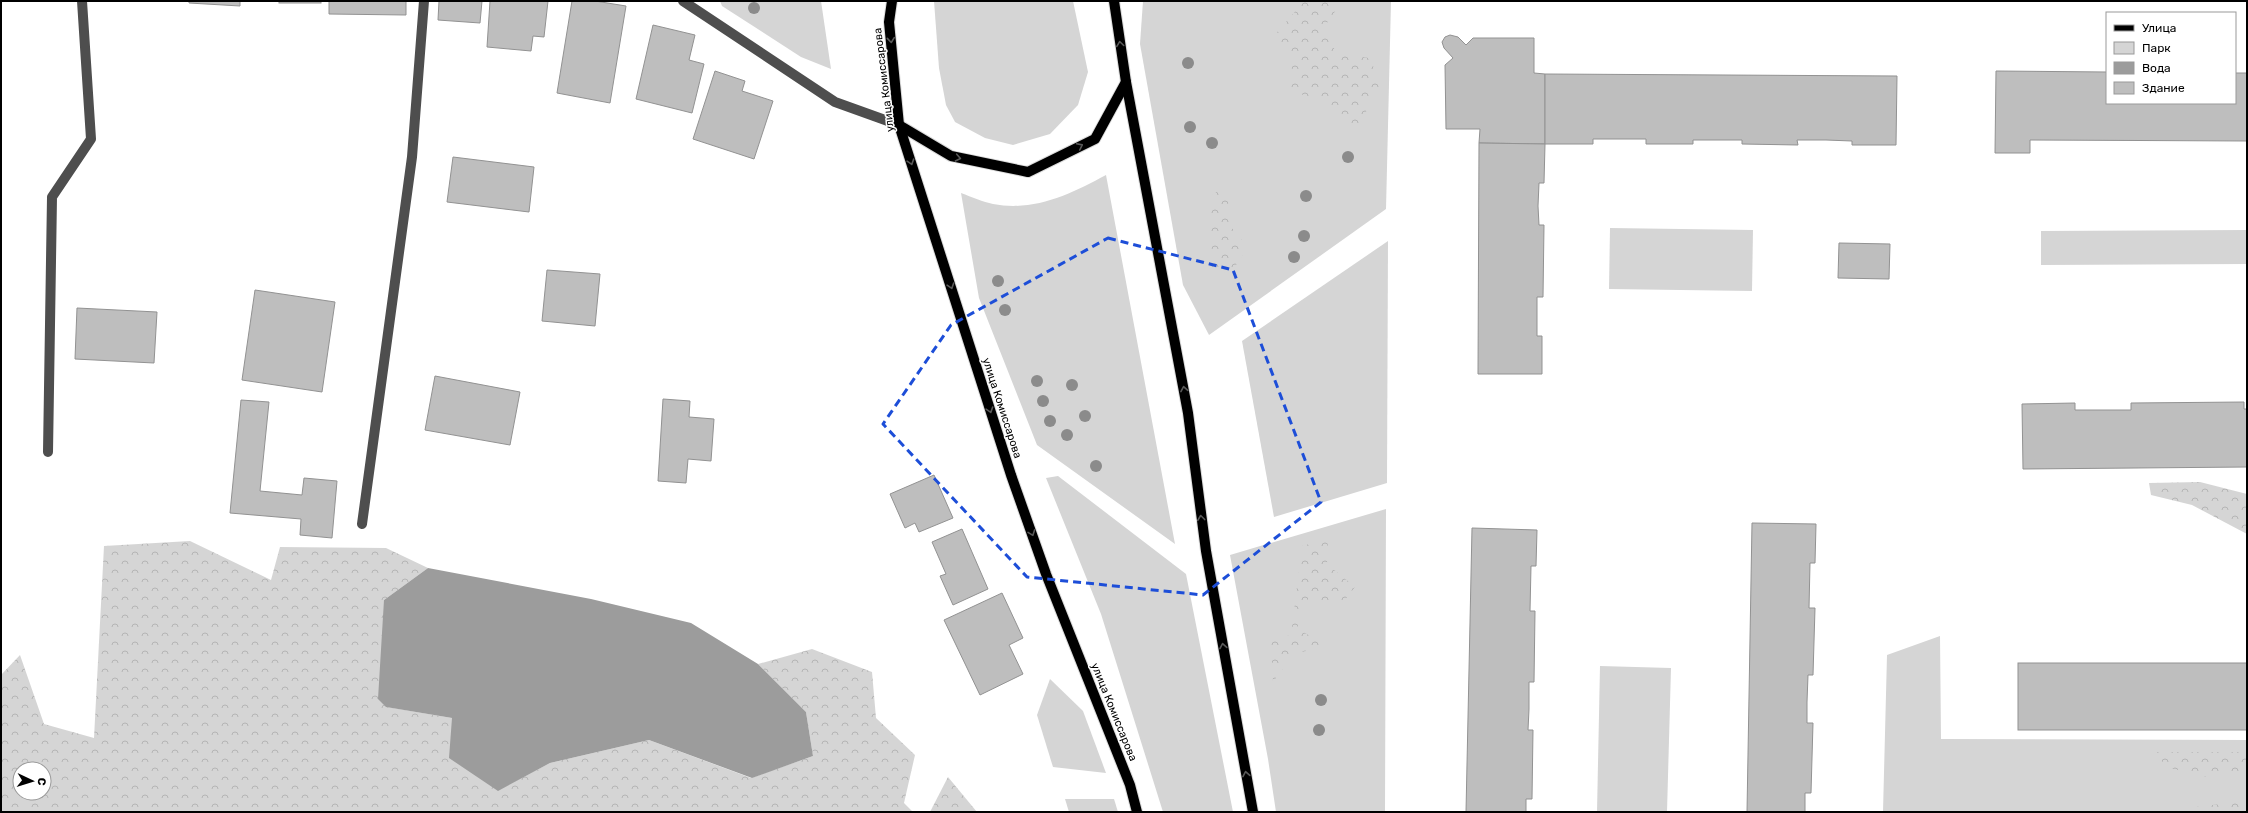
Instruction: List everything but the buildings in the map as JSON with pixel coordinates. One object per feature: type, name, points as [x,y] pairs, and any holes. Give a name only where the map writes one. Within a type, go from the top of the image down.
[{"type":"main road","name":"улица Комиссарова","points":[[892,1],[889,22],[899,125],[1010,474],[1046,574],[1130,785],[1137,812]]},
{"type":"main road","points":[[1114,1],[1126,82],[1188,413],[1206,551],[1253,812]]},
{"type":"main road","points":[[899,125],[951,156],[1028,172],[1095,139],[1126,82]]},
{"type":"street","points":[[48,452],[52,197],[91,139],[82,1]]},
{"type":"street","points":[[362,524],[412,157],[424,1]]},
{"type":"street","points":[[683,1],[835,102],[899,125]]},
{"type":"highlighted area","points":[[1108,238],[1233,270],[1321,502],[1203,595],[1027,577],[883,424],[951,325]]},
{"type":"green space","points":[[720,1],[821,1],[831,69],[801,57],[722,6]]},
{"type":"green space","points":[[934,1],[1073,1],[1088,72],[1078,105],[1050,134],[1013,145],[985,138],[955,122],[946,105],[939,68]]},
{"type":"green space","points":[[1143,1],[1391,1],[1386,209],[1209,335],[1183,285],[1140,44]]},
{"type":"green space","points":[[1304,1],[1338,1],[1341,3],[1322,30],[1337,53],[1369,58],[1382,84],[1356,129],[1337,109],[1291,90],[1292,55],[1274,36]]},
{"type":"green space","points":[[1106,175],[1175,544],[1037,445],[979,298],[961,193],[993,204],[1023,206],[1052,200],[1066,195]]},
{"type":"green space","points":[[1226,185],[1231,227],[1248,247],[1232,271],[1212,274],[1210,197]]},
{"type":"green space","points":[[1610,228],[1753,230],[1752,291],[1609,289]]},
{"type":"green space","points":[[2247,230],[2247,264],[2041,265],[2041,231]]},
{"type":"green space","points":[[1388,241],[1387,483],[1274,517],[1242,341]]},
{"type":"green space","points":[[1058,476],[1186,574],[1233,812],[1163,812],[1101,614],[1046,478]]},
{"type":"green space","points":[[2200,482],[2247,494],[2247,534],[2192,505],[2151,495],[2149,483]]},
{"type":"green space","points":[[1386,509],[1385,812],[1276,812],[1268,759],[1230,555]]},
{"type":"green space","points":[[1328,539],[1327,564],[1355,587],[1340,606],[1308,599],[1297,628],[1326,646],[1294,654],[1273,682],[1271,640],[1291,635],[1302,546]]},
{"type":"green space","points":[[190,541],[271,580],[280,547],[386,548],[428,568],[384,600],[387,707],[452,718],[498,790],[550,763],[649,740],[751,778],[813,756],[806,712],[758,664],[812,649],[872,672],[876,718],[915,755],[904,803],[913,812],[1,811],[1,675],[20,655],[44,724],[94,738],[104,546]]},
{"type":"green space","points":[[1940,636],[1941,739],[2247,740],[2247,812],[1883,812],[1887,655]]},
{"type":"green space","points":[[1600,666],[1671,668],[1667,812],[1597,812]]},
{"type":"green space","points":[[1050,679],[1083,711],[1106,773],[1053,767],[1037,715]]},
{"type":"green space","points":[[2155,752],[2247,752],[2247,771],[2206,777],[2166,767]]},
{"type":"green space","points":[[948,777],[977,812],[930,812]]},
{"type":"green space","points":[[1065,799],[1114,799],[1118,812],[1069,812]]},
{"type":"green space","points":[[2247,801],[2247,812],[2193,812],[2195,807]]},
{"type":"water","points":[[428,568],[591,599],[691,623],[758,664],[806,712],[813,756],[752,778],[649,740],[550,763],[498,791],[449,758],[452,718],[386,707],[378,699],[384,600]]}]
